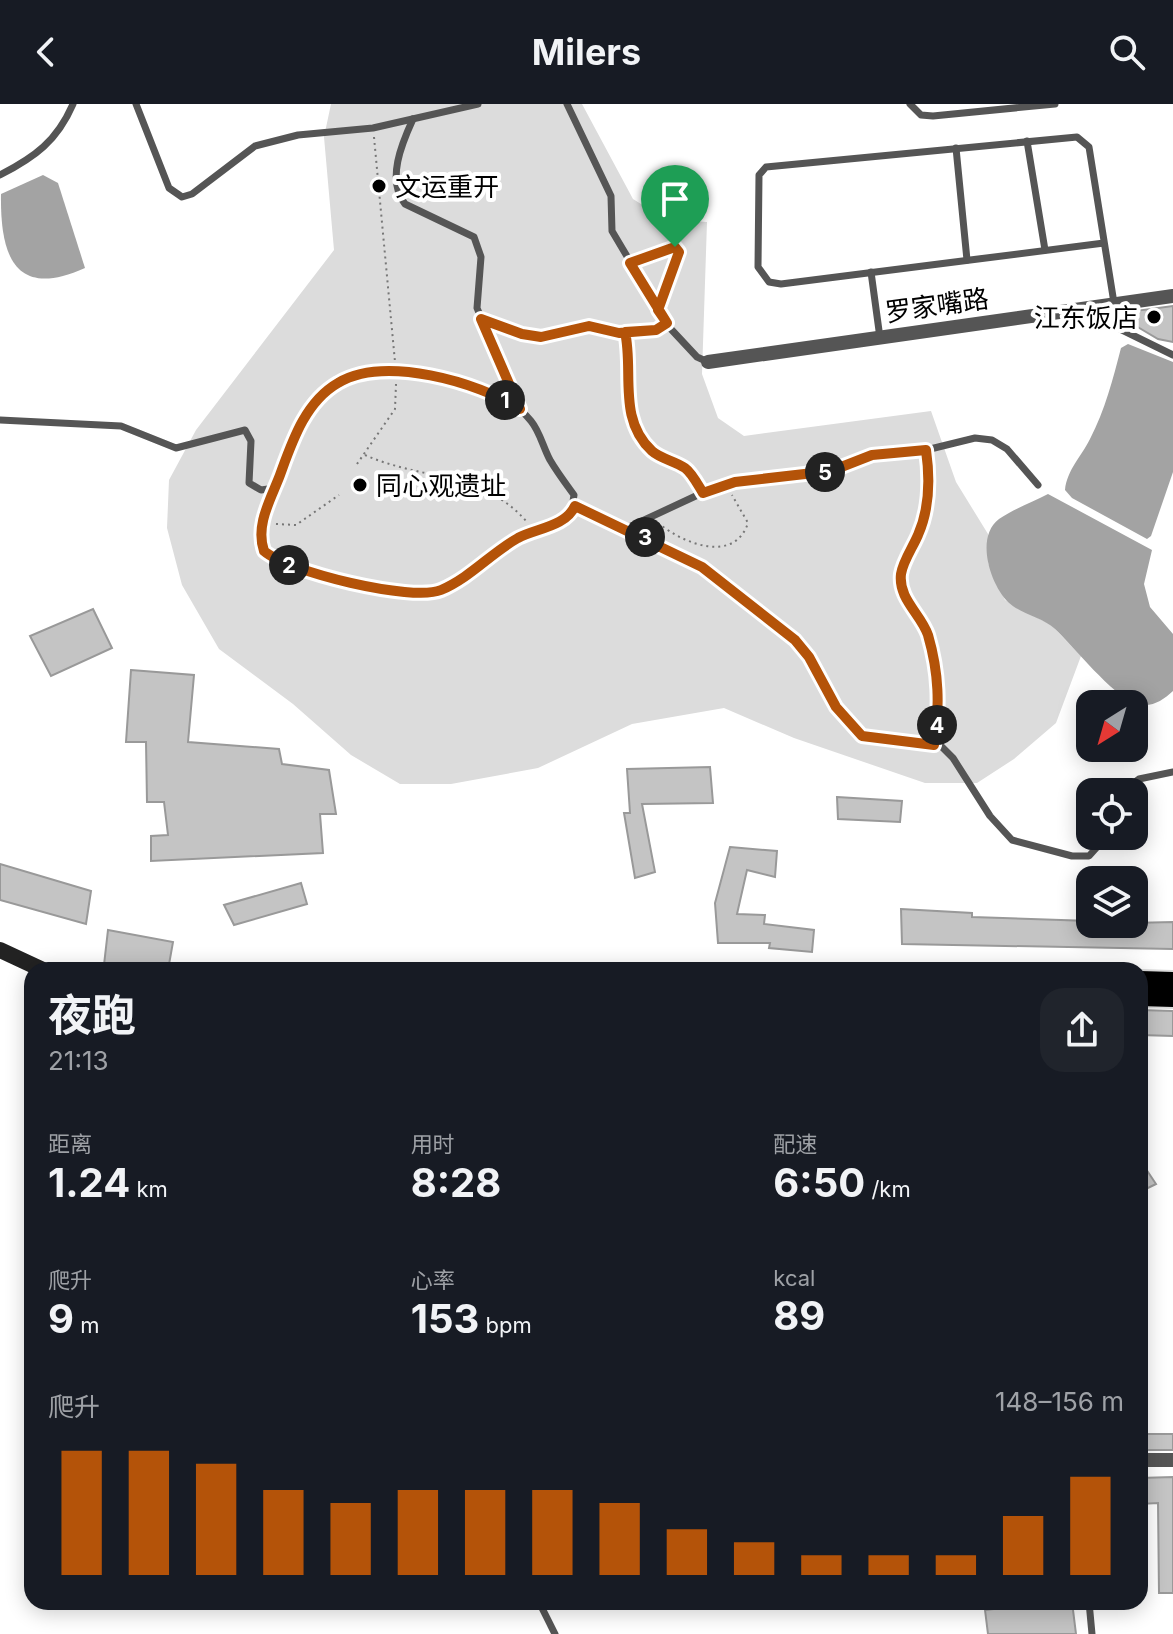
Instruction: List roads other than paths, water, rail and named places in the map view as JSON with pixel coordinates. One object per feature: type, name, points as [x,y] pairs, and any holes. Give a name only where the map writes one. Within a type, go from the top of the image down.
[{"type":"main road","points":[[0,950],[26,962]]},
{"type":"main road","points":[[1148,981],[1173,982]]},
{"type":"main road","points":[[1148,996],[1173,997]]},
{"type":"street","name":"罗家嘴路","points":[[708,362],[1173,296]]},
{"type":"street","points":[[1148,1460],[1173,1460]]},
{"type":"lane","points":[[0,175],[46,147],[65,122],[73,104]]},
{"type":"lane","points":[[136,104],[169,188],[182,197],[202,187],[255,146],[298,135],[373,128],[413,119],[435,109],[478,104]]},
{"type":"lane","points":[[567,104],[611,196],[612,231],[667,323],[697,357],[708,362]]},
{"type":"lane","points":[[910,104],[921,115],[933,116],[1055,104]]},
{"type":"lane","points":[[413,119],[398,155],[399,196],[405,204],[474,237],[481,257],[477,308],[481,319],[520,409],[533,424],[551,461],[574,495],[575,506],[571,514],[558,522],[509,543],[469,575],[438,591],[418,594],[285,564],[264,551],[260,541],[263,521],[297,430],[330,388],[348,378],[396,372],[423,373],[476,388],[520,409]]},
{"type":"lane","points":[[1104,243],[781,284],[762,277],[758,267],[759,175],[766,167],[1077,137],[1089,147],[1120,329],[1173,355]]},
{"type":"lane","points":[[1027,141],[1045,250]]},
{"type":"lane","points":[[956,148],[967,260]]},
{"type":"lane","points":[[630,263],[678,248],[658,310]]},
{"type":"lane","points":[[871,272],[880,338]]},
{"type":"lane","points":[[0,420],[121,426],[176,448],[245,430],[251,441],[249,483],[261,490],[275,488]]},
{"type":"lane","points":[[627,528],[726,485],[831,471],[872,455],[926,450],[975,438],[992,440],[1007,449],[1038,485]]},
{"type":"lane","points":[[926,450],[929,473],[927,503],[920,531],[901,576],[903,593],[927,632],[938,678],[940,702],[934,745]]},
{"type":"lane","points":[[575,506],[627,528],[702,567],[795,640],[809,657],[836,707],[862,736],[934,745],[953,758],[990,816],[1012,840],[1072,856],[1089,856],[1094,850]]},
{"type":"lane","points":[[1144,778],[1173,772]]},
{"type":"lane","points":[[543,1610],[555,1634]]},
{"type":"lane","points":[[1090,1610],[1092,1634]]},
{"type":"place","name":"文运重开","points":[[379,186]]},
{"type":"place","name":"江东饭店","points":[[1154,317]]},
{"type":"place","name":"同心观遗址","points":[[360,485]]}]
